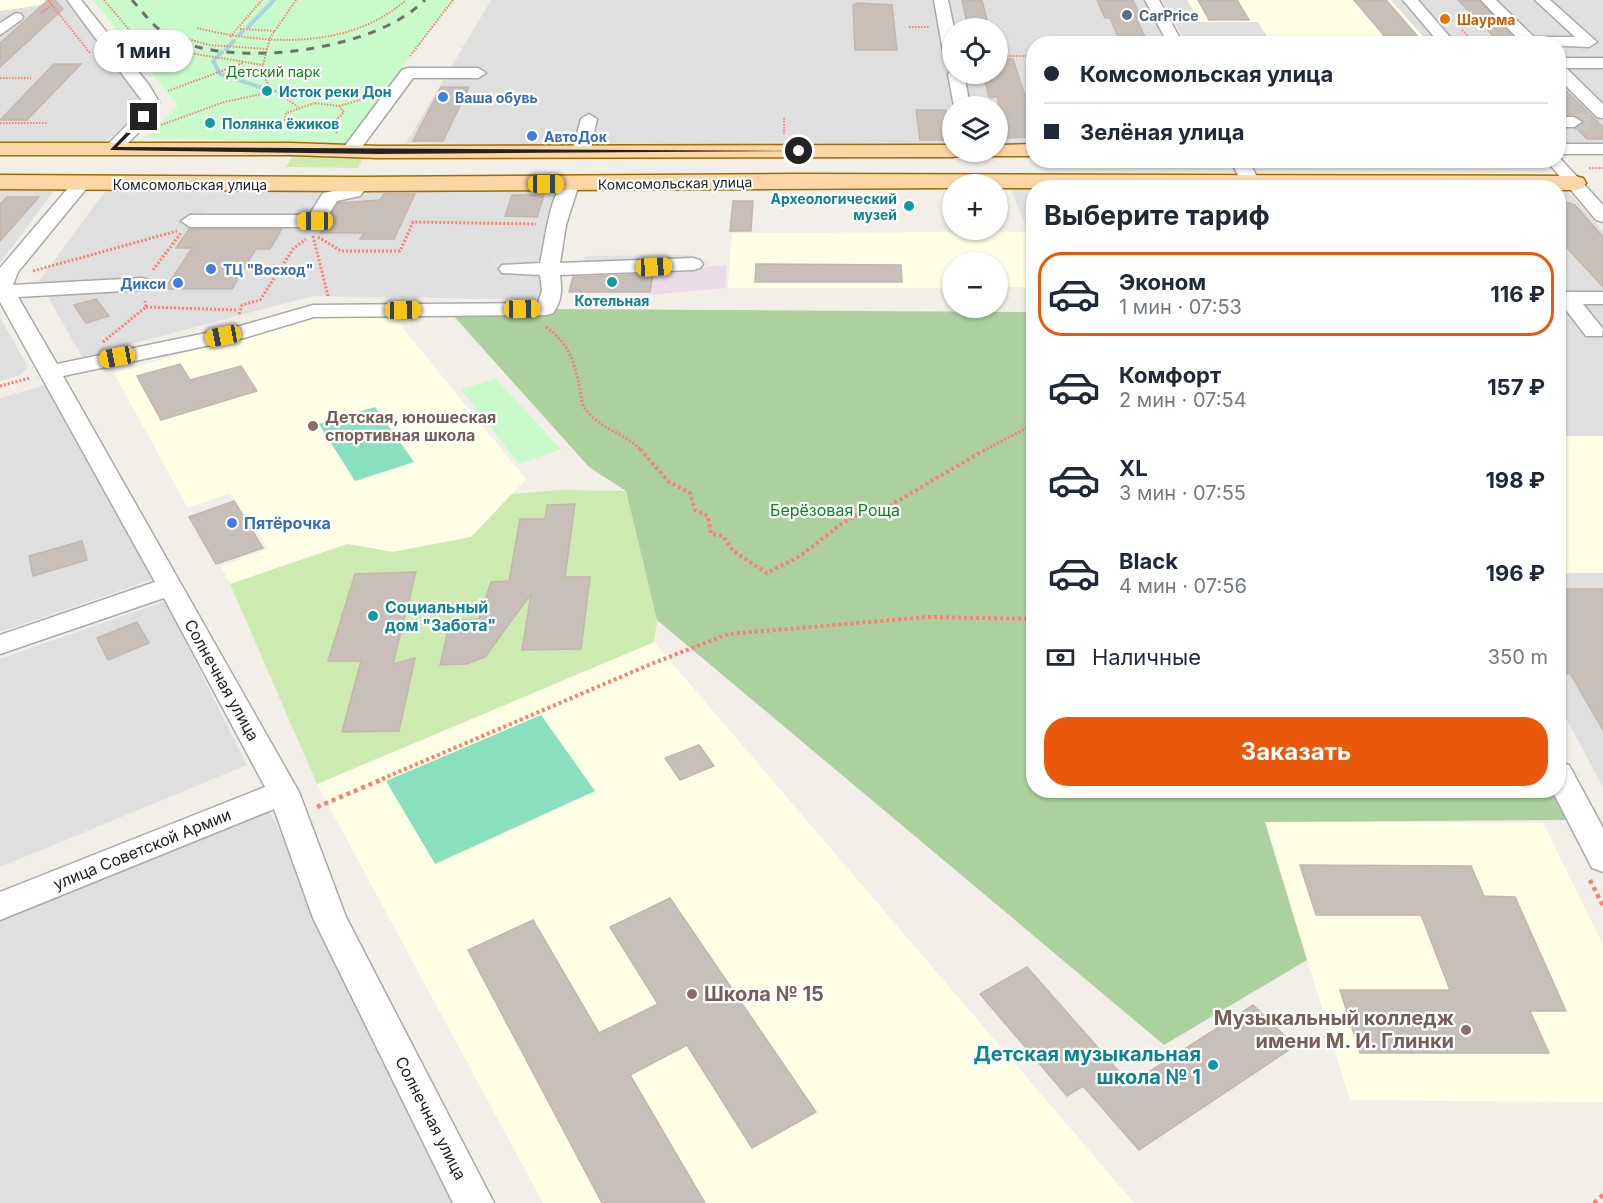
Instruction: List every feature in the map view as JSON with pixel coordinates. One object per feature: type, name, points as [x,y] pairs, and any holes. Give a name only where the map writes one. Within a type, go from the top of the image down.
[{"type":"main road","name":"Комсомольская улица","points":[[0,149],[378,152],[942,151]]},
{"type":"main road","points":[[81,184],[112,149]]},
{"type":"main road","points":[[1008,151],[1026,150]]},
{"type":"main road","points":[[360,184],[378,152]]},
{"type":"main road","name":"Комсомольская улица","points":[[0,182],[1026,185]]},
{"type":"main road","name":"Комсомольская улица","points":[[1566,183],[1585,183]]},
{"type":"street","points":[[74,0],[143,88],[151,102],[144,117],[112,149]]},
{"type":"street","points":[[941,0],[944,18]]},
{"type":"street","points":[[1152,0],[1172,36]]},
{"type":"street","points":[[1410,0],[1442,36]]},
{"type":"street","points":[[1488,0],[1524,36]]},
{"type":"street","points":[[1542,0],[1589,42],[1566,42]]},
{"type":"street","points":[[0,31],[16,16]]},
{"type":"street","points":[[1566,63],[1603,63]]},
{"type":"street","points":[[350,151],[408,73],[478,73]]},
{"type":"street","points":[[1566,78],[1602,119]]},
{"type":"street","points":[[581,152],[589,119]]},
{"type":"street","points":[[1566,149],[1603,149]]},
{"type":"street","points":[[1565,168],[1585,183],[1603,216]]},
{"type":"street","points":[[4,285],[81,184]]},
{"type":"street","points":[[187,225],[314,228],[330,197],[354,192],[360,184]]},
{"type":"street","points":[[51,372],[244,332],[313,311],[546,309],[552,290],[549,268],[555,245],[556,225],[570,184]]},
{"type":"street","points":[[509,269],[634,268],[693,264]]},
{"type":"street","points":[[4,285],[142,284]]},
{"type":"street","name":"Солнечная улица","points":[[4,285],[171,586],[287,805],[330,918],[474,1203]]},
{"type":"street","points":[[1566,289],[1603,289]]},
{"type":"street","points":[[1594,331],[1567,298],[1603,298]]},
{"type":"street","points":[[0,645],[171,586]]},
{"type":"street","points":[[1566,788],[1603,859]]},
{"type":"street","name":"улица Советской Армии","points":[[0,906],[287,805]]},
{"type":"path","points":[[48,0],[83,47],[97,59]]},
{"type":"path","points":[[41,13],[60,0]]},
{"type":"path","points":[[104,0],[123,25],[146,45],[208,58],[246,62],[262,67]]},
{"type":"path","points":[[229,37],[239,29],[250,9],[262,0]]},
{"type":"path","points":[[296,0],[270,39],[261,74],[276,91],[298,107],[324,103],[339,106],[344,112],[339,118],[327,124],[293,125],[285,117],[298,107]]},
{"type":"path","points":[[197,28],[229,37],[270,39],[334,35],[369,27],[406,0]]},
{"type":"path","points":[[239,29],[275,31]]},
{"type":"path","points":[[177,36],[235,48],[268,49]]},
{"type":"path","points":[[1008,56],[1026,56]]},
{"type":"path","points":[[168,91],[246,62],[264,58]]},
{"type":"path","points":[[0,78],[31,78]]},
{"type":"path","points":[[160,125],[224,102],[276,91]]},
{"type":"path","points":[[784,118],[784,135]]},
{"type":"path","points":[[0,123],[46,123]]},
{"type":"path","points":[[314,228],[341,251],[400,251],[413,222],[556,225]]},
{"type":"path","points":[[4,285],[187,225]]},
{"type":"path","points":[[238,310],[242,305],[260,300],[293,249],[314,228]]},
{"type":"path","points":[[314,228],[331,311]]},
{"type":"path","points":[[146,307],[238,310]]},
{"type":"path","points":[[546,309],[545,326],[559,336],[573,355],[583,405],[598,423],[630,438],[669,482],[690,493],[695,510],[708,516],[711,534],[723,536],[733,551],[767,573],[804,553],[829,531],[869,509],[884,509],[1026,426]]},
{"type":"path","points":[[238,310],[244,332]]},
{"type":"path","points":[[0,386],[51,372]]},
{"type":"path","points":[[287,805],[728,634],[928,617],[1026,619]]},
{"type":"path","points":[[1594,1203],[1603,1195]]},
{"type":"shaded area","points":[[0,0],[64,0],[139,95],[142,106],[133,119],[104,143],[0,143]]},
{"type":"shaded area","points":[[0,0],[44,0],[47,4],[0,11]]},
{"type":"shaded area","points":[[491,0],[938,0],[942,18],[942,84],[956,84],[959,96],[942,96],[942,151],[406,143]]},
{"type":"shaded area","points":[[941,0],[1152,0],[1172,36],[1026,36],[1026,150],[1008,151],[1008,96],[959,96],[958,84],[1008,84],[1008,18],[944,18]]},
{"type":"shaded area","points":[[1162,0],[1603,0],[1603,143],[1566,143],[1566,36],[1182,36]]},
{"type":"shaded area","points":[[1187,0],[1391,0],[1423,36],[1267,36],[1258,22],[1200,22]]},
{"type":"shaded area","points":[[109,186],[565,186],[558,253],[559,300],[313,296],[82,357],[39,281]]},
{"type":"shaded area","points":[[57,187],[0,263],[0,188]]},
{"type":"shaded area","points":[[1010,187],[1026,188],[1026,227]]},
{"type":"shaded area","points":[[1566,189],[1603,231],[1603,787],[1566,718]]},
{"type":"shaded area","points":[[212,199],[320,199],[309,218],[199,218]]},
{"type":"shaded area","points":[[942,232],[942,240],[1008,240],[1008,232],[1026,232],[1026,287],[1008,287],[1008,252],[942,252],[942,288],[728,288],[732,233]]},
{"type":"shaded area","points":[[690,255],[691,263],[584,263],[585,256]]},
{"type":"shaded area","points":[[495,256],[561,256],[559,265],[493,266]]},
{"type":"shaded area","points":[[727,265],[725,288],[649,295],[653,272]]},
{"type":"shaded area","name":"Детская, юношеская спортивная школа","points":[[318,315],[393,316],[526,479],[471,537],[393,552],[346,544],[230,584],[221,566],[269,549],[230,493],[188,508],[114,373]]},
{"type":"shaded area","points":[[0,317],[28,367],[20,375],[0,381]]},
{"type":"shaded area","points":[[56,382],[154,579],[0,632],[0,398]]},
{"type":"shaded area","points":[[1566,436],[1603,436],[1603,573],[1566,573]]},
{"type":"shaded area","points":[[165,601],[247,765],[0,867],[0,659]]},
{"type":"shaded area","name":"Школа № 15","points":[[654,642],[1134,1203],[543,1203],[317,784]]},
{"type":"shaded area","points":[[261,794],[464,1203],[0,1203],[0,904]]},
{"type":"shaded area","name":"Музыкальный колледж имени М. И. Глинки","points":[[1265,822],[1543,823],[1603,945],[1603,1102],[1350,1100]]},
{"type":"green space","name":"Детский парк","points":[[93,0],[453,0],[346,143],[141,138],[148,135],[178,106]]},
{"type":"green space","points":[[293,155],[363,158],[358,168],[286,167]]},
{"type":"green space","name":"Берёзовая Роща","points":[[546,309],[942,311],[942,318],[1008,318],[1008,312],[1026,312],[1026,798],[1563,798],[1578,820],[1265,822],[1307,960],[1164,1045],[657,620],[626,491],[589,467],[450,312]]},
{"type":"green space","points":[[496,379],[561,449],[519,464],[461,389]]},
{"type":"green space","points":[[375,407],[414,462],[355,481],[319,424]]},
{"type":"green space","points":[[559,490],[626,491],[657,620],[654,642],[317,784],[230,584],[348,544],[393,552],[471,537],[512,494]]},
{"type":"green space","points":[[541,715],[595,791],[435,864],[386,781]]},
{"type":"building","points":[[48,0],[55,0],[63,9],[0,67],[0,43]]},
{"type":"building","points":[[962,0],[982,0],[986,18],[966,18]]},
{"type":"building","points":[[1097,0],[1133,0],[1141,18],[1136,18],[1145,36],[1118,36],[1110,18],[1105,18]]},
{"type":"building","points":[[1198,0],[1237,0],[1249,20],[1209,20]]},
{"type":"building","points":[[1354,0],[1386,0],[1417,36],[1384,36]]},
{"type":"building","points":[[1458,0],[1479,0],[1512,36],[1493,36]]},
{"type":"building","points":[[858,3],[892,5],[897,50],[855,50],[853,5]]},
{"type":"building","points":[[1008,59],[1013,59],[1026,99],[1026,137],[1008,138],[1008,96],[989,96],[986,84],[1008,84]]},
{"type":"building","points":[[54,64],[81,64],[27,120],[0,120]]},
{"type":"building","points":[[441,87],[469,87],[443,141],[413,141]]},
{"type":"building","points":[[1566,91],[1603,127],[1603,139],[1587,139],[1576,128],[1583,124],[1583,120],[1574,115],[1566,115]]},
{"type":"building","points":[[916,110],[942,110],[942,140],[920,140]]},
{"type":"building","points":[[384,194],[415,194],[394,239],[360,239],[364,233],[320,233],[338,203],[380,200]]},
{"type":"building","points":[[512,195],[544,195],[537,217],[505,216]]},
{"type":"building","points":[[7,197],[39,197],[0,241],[0,204]]},
{"type":"building","points":[[733,201],[753,201],[751,231],[730,231]]},
{"type":"building","points":[[1566,202],[1575,205],[1603,237],[1603,287],[1566,247]]},
{"type":"building","name":"ТЦ \"Восход\"","points":[[189,229],[282,229],[270,249],[256,249],[232,289],[165,289],[192,248],[176,248]]},
{"type":"building","points":[[756,264],[901,265],[902,282],[755,282]]},
{"type":"building","name":"Котельная","points":[[653,274],[650,292],[569,292],[573,277]]},
{"type":"building","points":[[96,299],[109,316],[86,323],[74,305]]},
{"type":"building","points":[[180,364],[190,380],[241,366],[257,391],[161,420],[137,376]]},
{"type":"building","points":[[234,501],[263,548],[216,564],[189,517]]},
{"type":"building","points":[[575,504],[565,577],[590,577],[581,649],[522,650],[531,594],[485,657],[466,664],[440,665],[450,621],[479,619],[491,582],[509,581],[520,519],[545,519],[547,505]]},
{"type":"building","points":[[82,541],[87,560],[33,576],[29,556]]},
{"type":"building","name":"Социальный дом \"Забота\"","points":[[416,572],[393,664],[415,658],[399,731],[342,732],[361,661],[328,661],[355,574]]},
{"type":"building","points":[[1566,589],[1603,589],[1603,730],[1570,673],[1566,674]]},
{"type":"building","points":[[137,622],[149,643],[108,660],[97,638]]},
{"type":"building","points":[[699,745],[714,766],[680,780],[665,758]]},
{"type":"building","points":[[1300,865],[1471,866],[1484,896],[1515,897],[1566,1011],[1530,1011],[1549,1053],[1360,1053],[1340,990],[1450,990],[1421,915],[1316,915]]},
{"type":"building","points":[[670,898],[816,1112],[752,1148],[687,1045],[630,1075],[705,1203],[602,1203],[468,950],[533,920],[599,1033],[658,1004],[610,927]]},
{"type":"building","name":"Детская музыкальная школа № 1","points":[[1027,967],[1130,1084],[1253,1005],[1295,1046],[1139,1150],[1083,1086],[1067,1096],[980,994]]},
{"type":"waterway","points":[[248,27],[274,0]]},
{"type":"waterway","points":[[239,35],[243,31]]},
{"type":"waterway","points":[[226,49],[234,41]]},
{"type":"waterway","points":[[222,52],[213,61],[220,74],[266,89]]},
{"type":"tunnel","points":[[1574,122],[1599,122]]},
{"type":"railway","points":[[132,0],[155,26],[172,38],[197,47],[226,52],[257,53],[289,52],[352,39],[380,29],[403,17],[425,0]]},
{"type":"place","name":"CarPrice","points":[[1127,15]]},
{"type":"place","name":"Шаурма","points":[[1445,19]]},
{"type":"place","name":"Исток реки Дон","points":[[267,91]]},
{"type":"place","name":"Ваша обувь","points":[[443,97]]},
{"type":"place","name":"Полянка ёжиков","points":[[210,123]]},
{"type":"place","name":"АвтоДок","points":[[532,136]]},
{"type":"place","name":"Археологический музей","points":[[909,206]]},
{"type":"place","name":"ТЦ \"Восход\"","points":[[211,269]]},
{"type":"place","name":"Котельная","points":[[612,282]]},
{"type":"place","name":"Дикси","points":[[178,283]]},
{"type":"place","name":"Детская, юношеская спортивная школа","points":[[313,426]]},
{"type":"place","name":"Пятёрочка","points":[[232,523]]},
{"type":"place","name":"Социальный дом \"Забота\"","points":[[373,616]]},
{"type":"place","name":"Школа № 15","points":[[692,994]]},
{"type":"place","name":"Музыкальный колледж имени М. И. Глинки","points":[[1466,1030]]},
{"type":"place","name":"Детская музыкальная школа № 1","points":[[1213,1065]]},
{"type":"route","points":[[144,117],[112,149],[291,149],[378,152],[799,151]]}]
